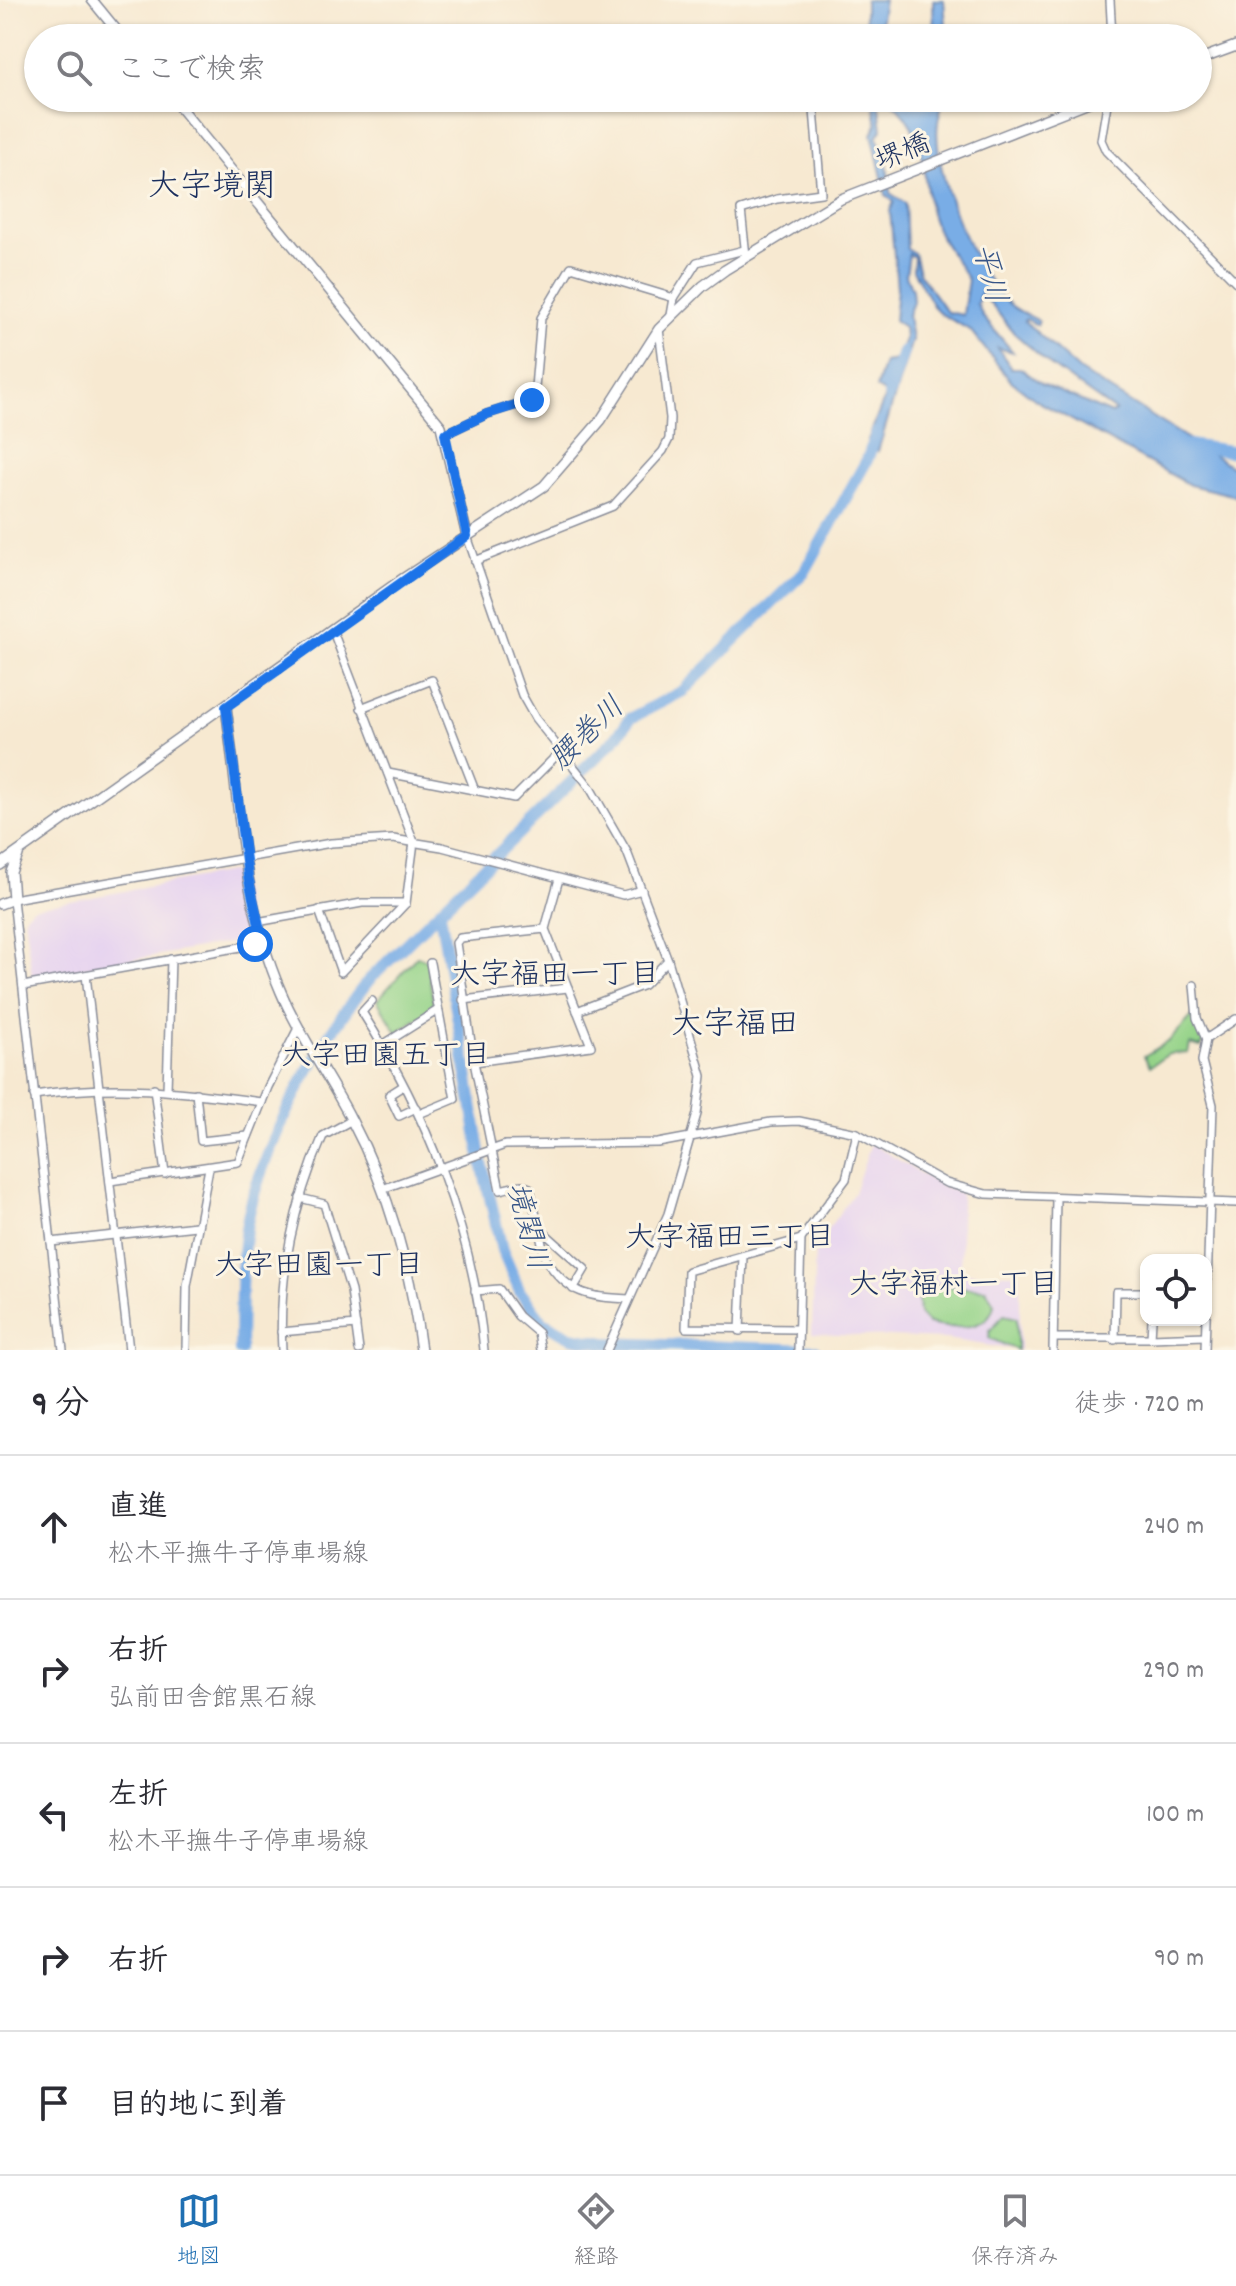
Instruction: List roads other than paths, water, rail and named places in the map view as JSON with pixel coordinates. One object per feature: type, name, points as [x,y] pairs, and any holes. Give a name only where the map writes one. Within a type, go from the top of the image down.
[{"type":"main road","points":[[92,0],[112,24]]},
{"type":"main road","points":[[1212,55],[1236,46]]},
{"type":"main road","points":[[183,112],[445,434],[467,536]]},
{"type":"main road","name":"堺橋","points":[[0,865],[332,629],[467,536],[527,499],[560,472],[601,420],[659,329],[703,286],[745,253],[861,190],[1061,112]]},
{"type":"main road","points":[[226,707],[245,859],[263,943],[298,1028],[352,1120],[382,1189],[405,1256],[421,1350]]},
{"type":"main road","points":[[0,902],[13,899],[13,864],[20,853]]},
{"type":"street","points":[[1110,0],[1111,24]]},
{"type":"street","points":[[671,315],[674,298],[697,262],[745,253],[741,210],[777,199],[821,193],[814,112]]},
{"type":"street","points":[[1106,112],[1101,140],[1106,151],[1236,282]]},
{"type":"street","points":[[445,434],[487,414],[534,399],[541,318],[571,267],[674,298]]},
{"type":"street","points":[[475,561],[561,524],[613,506],[663,451],[669,439],[670,418],[659,329]]},
{"type":"street","points":[[467,536],[522,695],[589,786],[621,840],[668,960],[702,1076],[691,1138],[668,1214],[607,1350]]},
{"type":"street","points":[[319,910],[341,972],[406,903],[414,842],[332,629]]},
{"type":"street","points":[[361,708],[432,680],[474,788]]},
{"type":"street","points":[[388,773],[514,798],[561,751]]},
{"type":"street","points":[[63,1350],[13,899],[362,840],[414,842],[623,895],[642,890]]},
{"type":"street","points":[[474,1062],[591,1046],[545,929],[559,879]]},
{"type":"street","points":[[257,922],[362,903],[406,903]]},
{"type":"street","points":[[545,929],[460,938],[455,951],[500,1190],[521,1185],[530,1188],[545,1258],[563,1282],[583,1295],[629,1299]]},
{"type":"street","points":[[23,986],[263,943]]},
{"type":"street","points":[[167,1090],[171,959]]},
{"type":"street","points":[[577,1011],[644,985],[668,960]]},
{"type":"street","points":[[403,1086],[389,1095],[399,1116],[455,1099],[430,963]]},
{"type":"street","points":[[86,975],[129,1350]]},
{"type":"street","points":[[1194,985],[1197,1018],[1206,1039],[1202,1061],[1213,1105],[1209,1202],[1212,1215],[1205,1350]]},
{"type":"street","points":[[463,1000],[568,988]]},
{"type":"street","points":[[372,1001],[362,1012],[417,1111],[441,1168],[461,1230],[484,1350]]},
{"type":"street","points":[[381,1046],[438,1010]]},
{"type":"street","points":[[1206,1039],[1236,1019]]},
{"type":"street","points":[[110,1181],[238,1162],[262,1102],[298,1028]]},
{"type":"street","points":[[34,1095],[97,1086],[154,1088],[262,1102]]},
{"type":"street","points":[[154,1088],[165,1174]]},
{"type":"street","points":[[196,1093],[201,1141],[248,1136]]},
{"type":"street","points":[[282,1350],[288,1253],[300,1198],[323,1136],[352,1120]]},
{"type":"street","points":[[382,1189],[505,1145],[658,1143],[771,1122],[799,1121],[857,1133],[946,1183],[1003,1196],[1236,1203]]},
{"type":"street","points":[[798,1350],[801,1239],[846,1179],[857,1133]]},
{"type":"street","points":[[186,1350],[187,1286],[209,1168]]},
{"type":"street","points":[[300,1198],[324,1204],[345,1265],[359,1350]]},
{"type":"street","points":[[1053,1350],[1056,1198]]},
{"type":"street","points":[[51,1242],[196,1226]]},
{"type":"street","points":[[539,1228],[585,1269],[573,1289]]},
{"type":"street","points":[[798,1329],[740,1331],[686,1328],[687,1286],[688,1271],[801,1239]]},
{"type":"street","points":[[740,1331],[743,1256]]},
{"type":"street","points":[[475,1291],[499,1289],[518,1316],[538,1333],[541,1350]]},
{"type":"street","points":[[1115,1340],[1116,1292],[1140,1292]]},
{"type":"street","points":[[281,1332],[356,1325]]},
{"type":"street","points":[[1151,1338],[1152,1326]]},
{"type":"street","points":[[1054,1338],[1115,1340],[1205,1336]]},
{"type":"water","points":[[865,0],[884,0],[880,24],[865,24]]},
{"type":"water","points":[[933,0],[944,0],[946,24],[934,24]]},
{"type":"water","points":[[875,112],[880,112],[882,129],[877,137],[887,163],[890,193],[905,203],[907,249],[914,253],[919,273],[947,312],[963,315],[968,280],[941,238],[933,219],[916,135],[901,112],[940,112],[938,142],[948,193],[970,247],[998,292],[1012,306],[1039,321],[1037,325],[1026,319],[1024,321],[1080,371],[1236,469],[1236,496],[1190,485],[1037,401],[1010,380],[970,330],[933,306],[913,270],[914,257],[909,254],[906,275],[912,290],[913,302],[908,315],[912,340],[878,451],[868,440],[886,394],[876,388],[884,362],[898,360],[905,339],[904,327],[894,320],[897,288],[890,211],[894,202],[886,195],[872,134],[877,125]],"holes":[[[981,292],[1014,333],[1050,365],[1115,411],[1111,414],[1042,384],[1020,368],[1011,368],[998,348],[1013,352],[983,317],[977,304]]]},
{"type":"waterway","name":"腰巻川","points":[[889,395],[903,352]]},
{"type":"waterway","name":"腰巻川","points":[[240,1350],[243,1254],[253,1197],[274,1140],[301,1084],[350,1005],[368,981],[614,740],[631,718],[683,691],[805,571],[867,460],[877,432]]},
{"type":"waterway","name":"平川","points":[[1188,445],[1236,452]]},
{"type":"waterway","name":"境関川","points":[[440,913],[482,1163],[502,1250],[520,1292],[543,1322],[571,1337],[605,1343],[815,1350]]},
{"type":"district","name":"大字境関","points":[[212,184]]},
{"type":"district","name":"大字福田一丁目","points":[[555,973]]},
{"type":"district","name":"大字福田","points":[[735,1022]]},
{"type":"district","name":"大字田園五丁目","points":[[386,1054]]},
{"type":"district","name":"大字福田三丁目","points":[[730,1236]]},
{"type":"district","name":"大字田園一丁目","points":[[319,1264]]},
{"type":"district","name":"大字福村一丁目","points":[[954,1283]]}]
